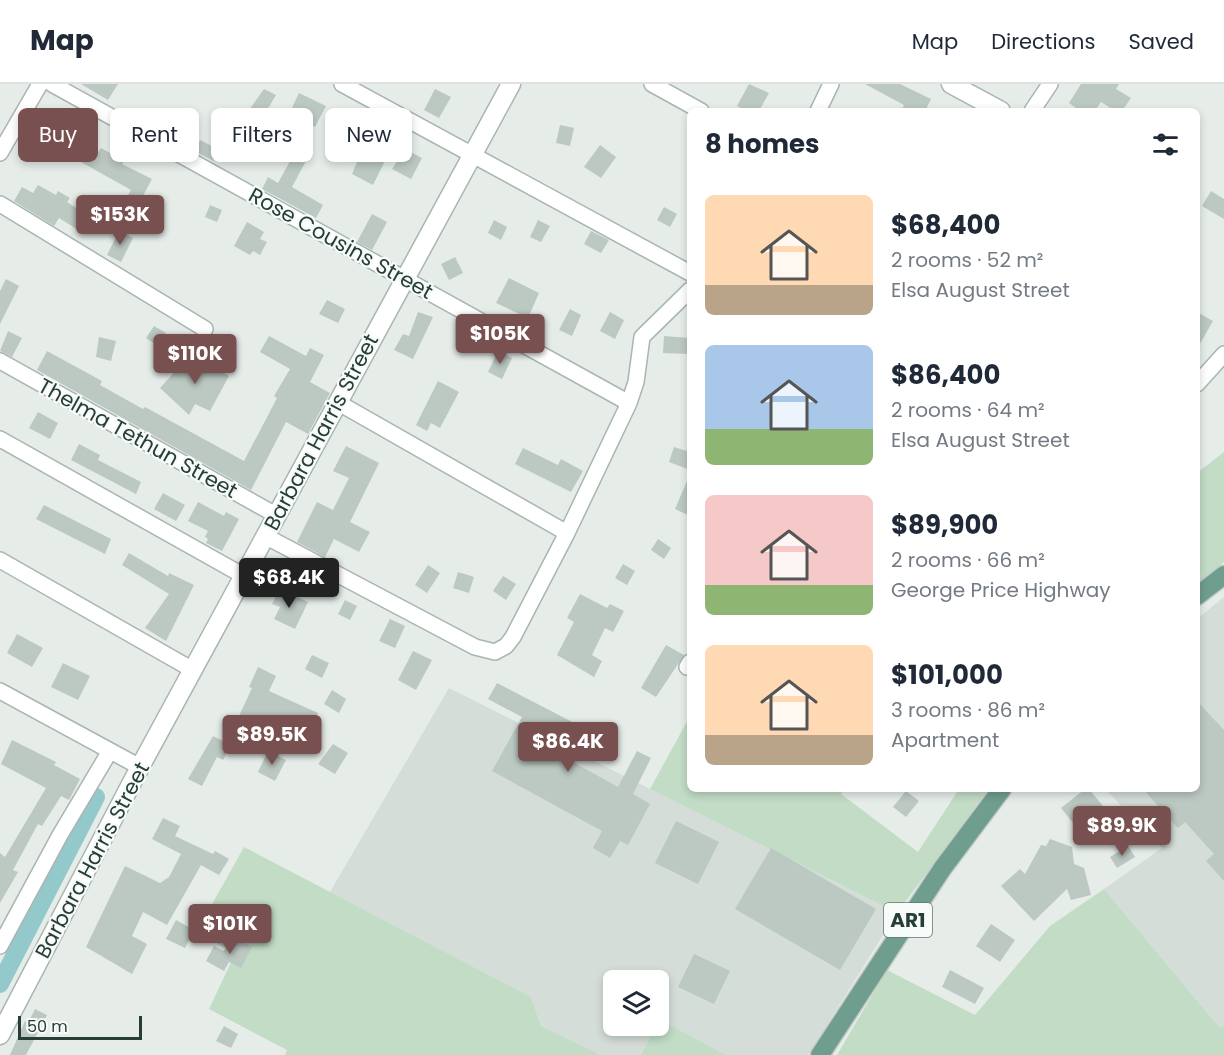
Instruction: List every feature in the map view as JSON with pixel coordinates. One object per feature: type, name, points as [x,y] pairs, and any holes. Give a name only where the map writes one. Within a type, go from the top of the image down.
[{"type":"main road","points":[[1200,594],[1224,575]]},
{"type":"main road","name":"AR1","points":[[820,1055],[942,869],[1000,792]]},
{"type":"street","points":[[0,153],[40,84]]},
{"type":"street","name":"Rose Cousins Street","points":[[52,84],[629,403]]},
{"type":"street","points":[[342,84],[687,271]]},
{"type":"street","name":"Barbara Harris Street","points":[[0,1035],[140,767],[511,84]]},
{"type":"street","points":[[652,84],[696,108]]},
{"type":"street","points":[[819,108],[831,84]]},
{"type":"street","points":[[951,84],[995,108]]},
{"type":"street","points":[[1034,108],[1050,84]]},
{"type":"street","points":[[0,204],[205,329]]},
{"type":"street","points":[[265,537],[475,647],[495,652],[506,646],[513,638],[567,533],[629,403],[636,382],[642,337],[687,293]]},
{"type":"street","points":[[1200,381],[1224,354]]},
{"type":"street","name":"Thelma Tethun Street","points":[[0,361],[276,515]]},
{"type":"street","points":[[337,402],[567,533]]},
{"type":"street","points":[[0,439],[244,576]]},
{"type":"street","points":[[0,560],[193,670]]},
{"type":"street","points":[[0,691],[140,767]]},
{"type":"street","points":[[0,946],[60,835],[110,752]]},
{"type":"shaded area","points":[[1224,597],[1224,1026],[1221,1029],[1104,889],[1162,848],[1108,792],[1200,792],[1200,617]]},
{"type":"shaded area","points":[[449,688],[897,913],[808,1055],[726,1055],[669,1024],[669,970],[603,970],[603,1036],[650,1036],[641,1055],[601,1055],[541,1026],[531,997],[330,892]]},
{"type":"green space","points":[[1224,452],[1224,562],[1200,581],[1200,471]]},
{"type":"green space","points":[[687,721],[687,792],[842,792],[841,794],[918,852],[957,792],[987,792],[897,913],[650,789]]},
{"type":"green space","points":[[244,847],[531,997],[541,1026],[601,1055],[285,1055],[287,1050],[209,1009],[235,954],[197,931]]},
{"type":"green space","points":[[1104,889],[1220,1028],[1224,1026],[1224,1055],[837,1055],[887,970],[975,1015],[1050,926]]},
{"type":"green space","points":[[669,1024],[726,1055],[641,1055],[650,1036],[669,1036]]},
{"type":"building","points":[[81,84],[118,84],[108,100]]},
{"type":"building","points":[[749,84],[769,93],[761,108],[737,106]]},
{"type":"building","points":[[865,84],[900,84],[931,99],[926,108],[902,108],[904,105]]},
{"type":"building","points":[[1081,84],[1119,84],[1116,89],[1131,98],[1124,108],[1110,108],[1101,102],[1097,108],[1076,108],[1069,103]]},
{"type":"building","points":[[264,89],[276,95],[268,108],[250,108]]},
{"type":"building","points":[[435,89],[451,97],[439,118],[424,110]]},
{"type":"building","points":[[299,93],[326,106],[315,127],[313,126],[313,108],[292,108]]},
{"type":"building","points":[[560,125],[574,128],[570,146],[556,143]]},
{"type":"building","points":[[200,140],[211,146],[211,160],[199,154]]},
{"type":"building","points":[[600,145],[616,157],[601,178],[584,167]]},
{"type":"building","points":[[101,148],[110,153],[110,162],[123,162],[122,164],[152,179],[139,203],[127,197],[131,190],[81,162],[98,162],[98,152]]},
{"type":"building","points":[[412,153],[422,158],[411,179],[392,169],[397,162],[412,162]]},
{"type":"building","points":[[290,162],[305,162],[292,187],[323,205],[316,218],[262,189],[268,177],[278,183]]},
{"type":"building","points":[[357,162],[384,162],[373,185],[352,174]]},
{"type":"building","points":[[38,185],[56,195],[58,191],[70,198],[67,202],[92,218],[83,233],[59,218],[54,226],[14,201],[22,187],[33,193]]},
{"type":"building","points":[[1211,191],[1224,199],[1224,219],[1202,206]]},
{"type":"building","points":[[210,205],[222,210],[217,222],[205,217]]},
{"type":"building","points":[[664,207],[677,214],[670,227],[657,220]]},
{"type":"building","points":[[372,214],[387,222],[372,250],[357,242]]},
{"type":"building","points":[[494,220],[507,227],[501,240],[488,233]]},
{"type":"building","points":[[538,220],[550,226],[541,242],[530,237]]},
{"type":"building","points":[[247,222],[264,232],[260,239],[267,242],[260,255],[253,251],[250,255],[234,246]]},
{"type":"building","points":[[119,231],[133,238],[121,262],[107,255]]},
{"type":"building","points":[[591,231],[609,240],[601,253],[584,244]]},
{"type":"building","points":[[455,257],[463,273],[449,280],[441,264]]},
{"type":"building","points":[[509,278],[539,293],[528,318],[496,303]]},
{"type":"building","points":[[6,279],[19,286],[0,324],[0,291]]},
{"type":"building","points":[[327,300],[345,309],[338,323],[319,314]]},
{"type":"building","points":[[570,309],[581,315],[572,336],[559,330]]},
{"type":"building","points":[[418,312],[433,317],[413,359],[394,350],[403,334],[409,336]]},
{"type":"building","points":[[610,312],[624,320],[615,339],[600,331]]},
{"type":"building","points":[[1200,314],[1213,321],[1200,344]]},
{"type":"building","points":[[154,326],[166,333],[158,346],[146,338]]},
{"type":"building","points":[[8,331],[22,338],[12,357],[0,351]]},
{"type":"building","points":[[269,336],[306,356],[310,348],[324,355],[310,382],[330,393],[308,434],[286,422],[251,490],[37,370],[47,351],[102,381],[100,385],[244,461],[277,398],[274,396],[290,369],[260,352]]},
{"type":"building","points":[[664,336],[687,338],[687,354],[663,353]]},
{"type":"building","points":[[99,337],[116,341],[111,361],[96,357]]},
{"type":"building","points":[[498,351],[512,358],[502,379],[488,372]]},
{"type":"building","points":[[191,353],[229,376],[210,411],[195,404],[189,415],[160,388],[179,367],[182,369]]},
{"type":"building","points":[[438,381],[459,392],[440,428],[431,423],[427,431],[416,425]]},
{"type":"building","points":[[38,412],[58,423],[50,439],[29,428]]},
{"type":"building","points":[[79,444],[100,455],[98,460],[141,482],[136,494],[71,460]]},
{"type":"building","points":[[346,446],[379,463],[350,522],[370,532],[359,552],[334,539],[325,557],[297,542],[317,502],[333,510],[349,478],[333,471]]},
{"type":"building","points":[[674,447],[687,451],[687,469],[669,462]]},
{"type":"building","points":[[523,448],[558,465],[561,459],[583,471],[571,492],[515,464]]},
{"type":"building","points":[[687,481],[687,515],[675,509]]},
{"type":"building","points":[[163,493],[185,505],[176,521],[154,509]]},
{"type":"building","points":[[198,502],[224,516],[226,512],[239,519],[222,551],[206,543],[208,539],[205,537],[208,531],[188,521]]},
{"type":"building","points":[[44,505],[111,539],[105,554],[36,519]]},
{"type":"building","points":[[658,539],[671,548],[664,559],[651,550]]},
{"type":"building","points":[[129,553],[168,576],[169,573],[194,585],[166,641],[145,628],[169,594],[122,565]]},
{"type":"building","points":[[623,564],[635,571],[627,585],[615,578]]},
{"type":"building","points":[[428,565],[440,573],[427,593],[415,585]]},
{"type":"building","points":[[458,572],[474,577],[469,593],[453,588]]},
{"type":"building","points":[[503,576],[516,584],[506,600],[493,591]]},
{"type":"building","points":[[280,589],[308,602],[295,629],[274,619],[280,607],[272,604]]},
{"type":"building","points":[[580,594],[607,608],[610,604],[624,611],[613,632],[605,628],[592,655],[602,661],[594,677],[557,655],[574,622],[567,618]]},
{"type":"building","points":[[345,600],[357,606],[350,620],[338,614]]},
{"type":"building","points":[[390,619],[405,626],[395,648],[379,641]]},
{"type":"building","points":[[17,634],[43,648],[32,667],[7,653]]},
{"type":"building","points":[[666,645],[684,655],[656,697],[641,688]]},
{"type":"building","points":[[413,651],[432,660],[416,690],[398,680]]},
{"type":"building","points":[[312,655],[329,663],[322,678],[305,669]]},
{"type":"building","points":[[63,663],[90,676],[78,700],[51,687]]},
{"type":"building","points":[[258,667],[276,676],[269,691],[318,713],[308,732],[293,725],[282,747],[265,739],[269,730],[239,716],[252,688],[249,687]]},
{"type":"building","points":[[497,683],[580,726],[562,756],[618,787],[637,751],[651,758],[633,794],[650,804],[628,845],[620,841],[610,858],[593,848],[602,831],[492,771],[522,717],[488,699]]},
{"type":"building","points":[[332,690],[346,699],[339,713],[324,704]]},
{"type":"building","points":[[1200,704],[1224,730],[1224,881],[1206,861],[1214,854],[1185,822],[1178,828],[1146,792],[1200,792]]},
{"type":"building","points":[[213,736],[231,745],[223,760],[217,757],[202,786],[188,779]]},
{"type":"building","points":[[12,740],[56,762],[54,765],[80,779],[69,800],[61,796],[42,826],[38,824],[13,870],[18,872],[0,903],[0,853],[5,857],[46,788],[1,764]]},
{"type":"building","points":[[333,744],[348,753],[335,774],[318,764]]},
{"type":"building","points":[[268,751],[286,760],[275,781],[258,772]]},
{"type":"building","points":[[905,792],[919,801],[906,817],[893,807]]},
{"type":"building","points":[[1081,792],[1091,792],[1112,817],[1086,839],[1061,808]]},
{"type":"building","points":[[163,818],[180,826],[175,836],[213,854],[215,851],[229,859],[219,875],[201,865],[167,925],[143,912],[132,936],[147,944],[132,974],[86,947],[125,866],[160,883],[169,877],[181,854],[152,839]]},
{"type":"building","points":[[676,821],[719,842],[698,884],[655,863]]},
{"type":"building","points":[[1050,839],[1072,847],[1074,864],[1084,868],[1091,895],[1071,900],[1067,889],[1034,921],[1001,886],[1020,869],[1025,874],[1041,845],[1046,846]]},
{"type":"building","points":[[1128,846],[1135,857],[1117,868],[1110,857]]},
{"type":"building","points":[[771,848],[876,909],[840,970],[735,909]]},
{"type":"building","points":[[176,920],[194,930],[185,948],[166,939]]},
{"type":"building","points":[[991,924],[1015,940],[1000,962],[976,946]]},
{"type":"building","points":[[237,938],[252,947],[241,968],[229,962],[224,971],[206,961],[214,946],[224,951],[227,946],[232,948]]},
{"type":"building","points":[[694,954],[730,971],[714,1004],[678,987]]},
{"type":"building","points":[[950,970],[984,988],[975,1004],[942,987]]},
{"type":"building","points":[[35,1009],[47,1015],[26,1055],[10,1055],[25,1021],[28,1023]]},
{"type":"building","points":[[224,1026],[238,1034],[231,1048],[216,1041]]},
{"type":"waterway","points":[[0,984],[96,797]]}]
